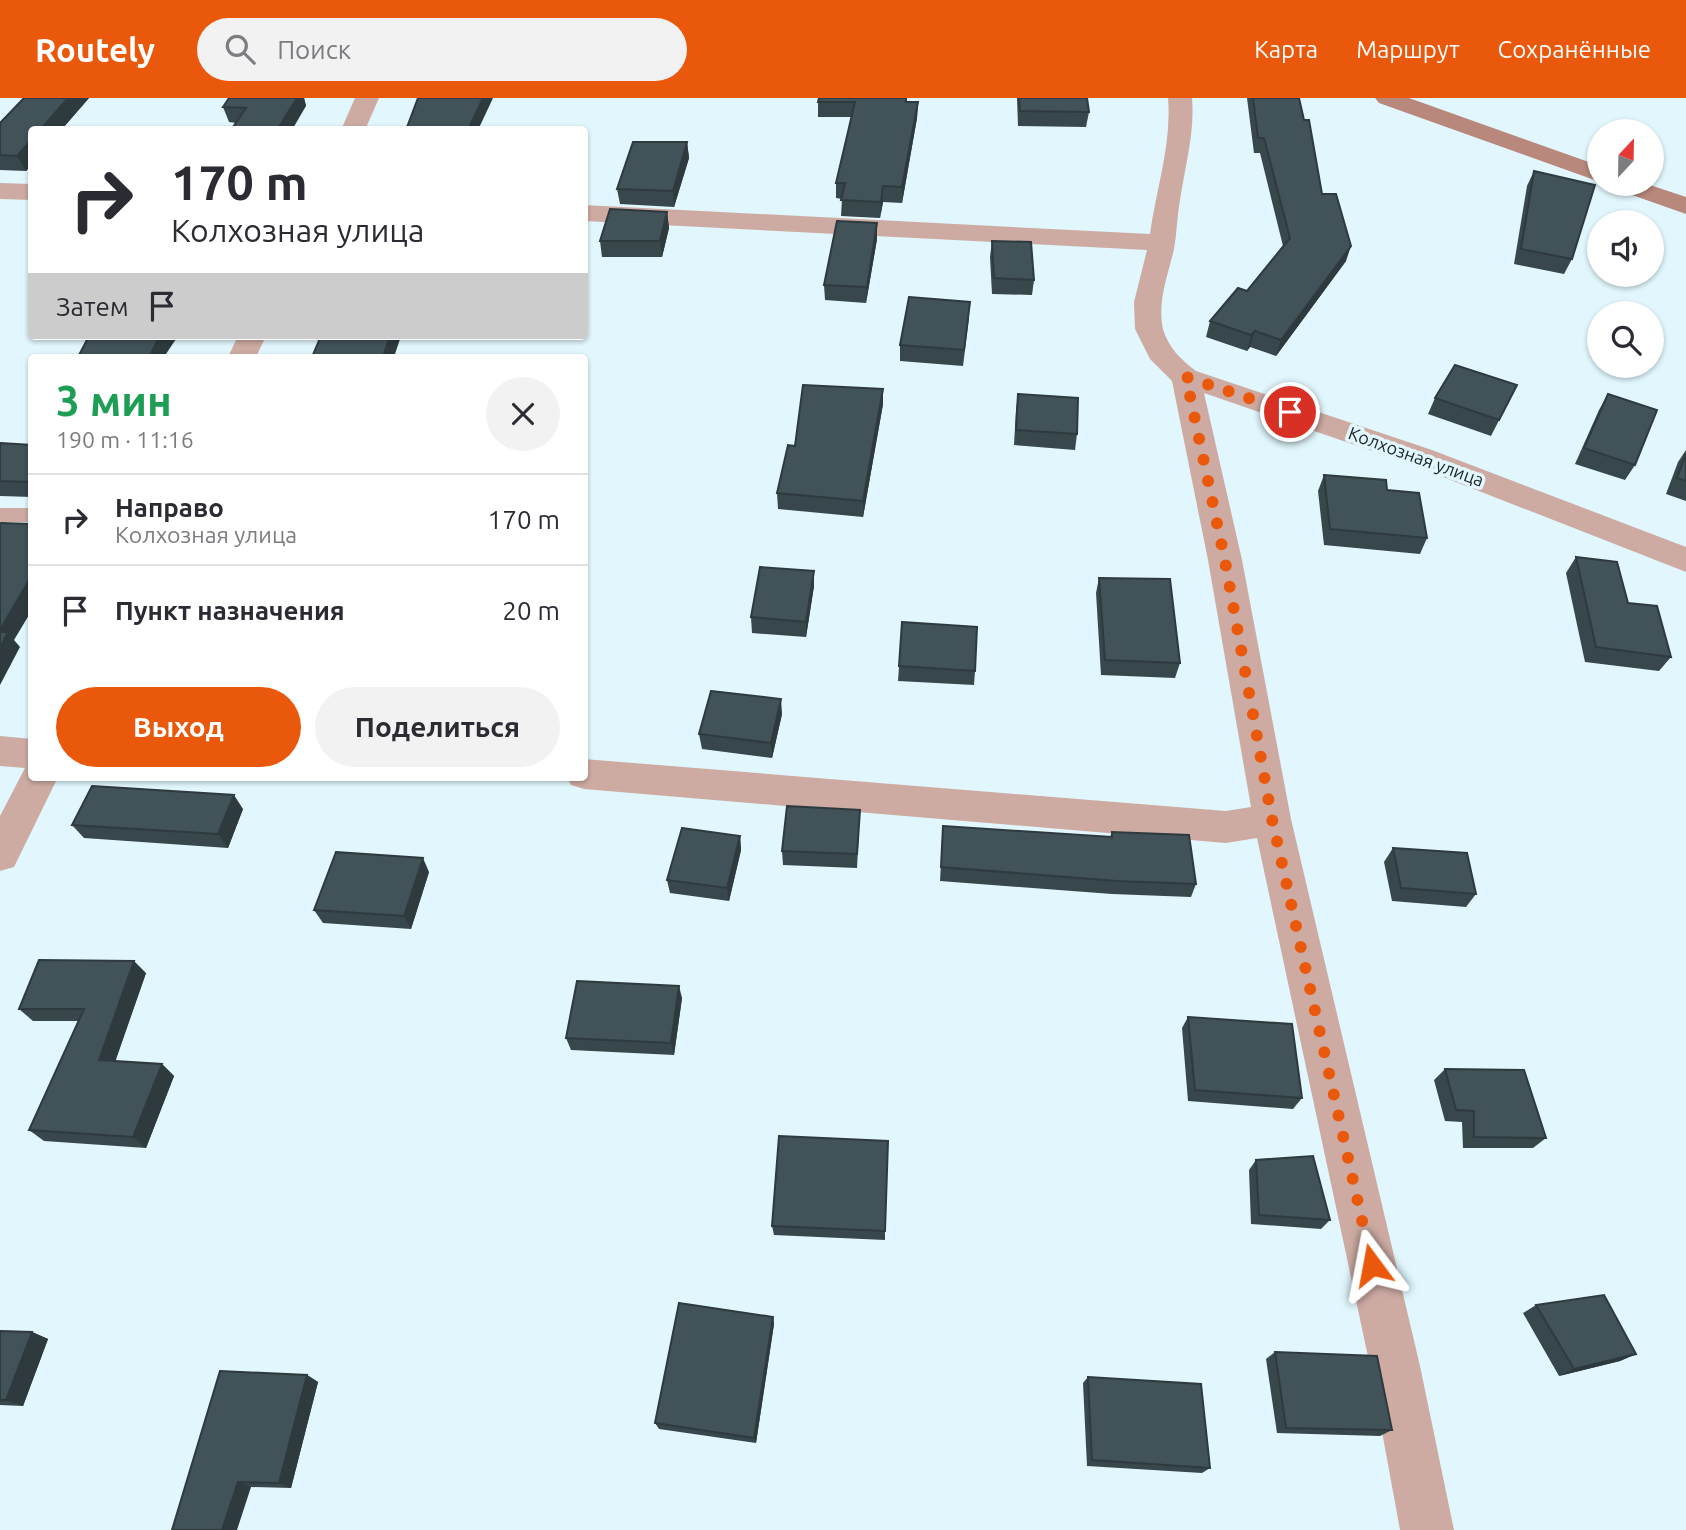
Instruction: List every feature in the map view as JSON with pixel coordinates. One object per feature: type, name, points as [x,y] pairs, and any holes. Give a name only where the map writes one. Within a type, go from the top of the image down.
[{"type":"street","points":[[355,126],[368,98]]},
{"type":"street","name":"Колхозная улица","points":[[1180,98],[1182,114],[1147,322],[1156,345],[1169,365],[1186,377],[1421,457],[1686,560]]},
{"type":"street","points":[[1387,98],[1587,170]]},
{"type":"street","points":[[0,191],[28,192]]},
{"type":"street","points":[[1658,196],[1686,206]]},
{"type":"street","points":[[588,213],[1162,243]]},
{"type":"street","points":[[1186,377],[1225,561],[1272,819],[1395,1366],[1427,1530]]},
{"type":"street","points":[[0,751],[28,754]]},
{"type":"street","points":[[588,774],[1226,827],[1272,819]]},
{"type":"street","points":[[0,855],[37,781]]},
{"type":"lane","points":[[0,515],[28,515]]},
{"type":"building","points":[[24,98],[68,98],[44,126],[28,126],[28,144],[17,156],[0,155],[0,123]]},
{"type":"building","points":[[229,98],[297,98],[280,126],[234,126],[246,108],[223,107]]},
{"type":"building","points":[[418,98],[483,98],[470,126],[408,126]]},
{"type":"building","points":[[819,98],[906,98],[906,102],[918,102],[902,187],[883,186],[881,202],[841,200],[845,183],[836,183],[855,102],[818,102]]},
{"type":"building","points":[[1019,98],[1087,98],[1089,112],[1020,111]]},
{"type":"building","points":[[1253,98],[1299,98],[1304,120],[1309,120],[1322,194],[1336,194],[1351,246],[1281,340],[1255,331],[1251,335],[1210,321],[1238,288],[1247,291],[1290,238],[1264,138],[1258,138]]},
{"type":"building","points":[[633,142],[687,142],[673,191],[617,189]]},
{"type":"building","points":[[1534,171],[1587,183],[1587,196],[1592,196],[1572,259],[1521,249]]},
{"type":"building","points":[[610,209],[667,212],[660,241],[600,241]]},
{"type":"building","points":[[837,221],[877,223],[867,287],[824,285]]},
{"type":"building","points":[[992,241],[1031,242],[1034,280],[994,278]]},
{"type":"building","points":[[909,297],[970,302],[964,350],[900,345]]},
{"type":"building","points":[[87,340],[158,340],[151,354],[80,354]]},
{"type":"building","points":[[319,340],[389,340],[384,354],[313,354]]},
{"type":"building","points":[[1455,365],[1517,385],[1499,420],[1435,398]]},
{"type":"building","points":[[803,385],[883,389],[863,501],[777,493],[788,445],[795,446]]},
{"type":"building","points":[[1018,394],[1078,398],[1077,434],[1016,430]]},
{"type":"building","points":[[1608,394],[1657,410],[1635,465],[1584,448]]},
{"type":"building","points":[[0,443],[28,445],[28,482],[0,481]]},
{"type":"building","points":[[1686,454],[1686,481],[1677,478]]},
{"type":"building","points":[[1324,475],[1386,480],[1387,490],[1419,493],[1427,538],[1330,529]]},
{"type":"building","points":[[28,524],[28,582],[0,630],[0,525]]},
{"type":"building","points":[[1576,557],[1617,562],[1628,603],[1657,606],[1671,657],[1596,647]]},
{"type":"building","points":[[760,567],[814,571],[806,622],[751,617]]},
{"type":"building","points":[[1099,578],[1170,579],[1180,663],[1105,660]]},
{"type":"building","points":[[902,622],[977,627],[975,671],[899,666]]},
{"type":"building","points":[[0,632],[8,632],[0,648]]},
{"type":"building","points":[[711,691],[781,699],[771,743],[699,734]]},
{"type":"building","points":[[92,786],[234,795],[218,834],[72,825]]},
{"type":"building","points":[[787,806],[860,810],[857,854],[782,851]]},
{"type":"building","points":[[943,826],[1112,837],[1112,832],[1189,835],[1196,884],[1117,881],[941,867]]},
{"type":"building","points":[[682,828],[740,836],[727,888],[667,880]]},
{"type":"building","points":[[1393,848],[1467,853],[1476,894],[1401,888]]},
{"type":"building","points":[[336,852],[423,858],[404,916],[314,910]]},
{"type":"building","points":[[39,960],[134,961],[99,1060],[162,1064],[133,1137],[29,1130],[84,1009],[19,1009]]},
{"type":"building","points":[[577,981],[679,986],[671,1043],[566,1038]]},
{"type":"building","points":[[1188,1017],[1292,1024],[1302,1098],[1195,1090]]},
{"type":"building","points":[[1445,1069],[1524,1070],[1546,1138],[1474,1137],[1474,1111],[1456,1110]]},
{"type":"building","points":[[779,1136],[888,1141],[885,1231],[772,1226]]},
{"type":"building","points":[[1313,1156],[1330,1220],[1259,1215],[1256,1160]]},
{"type":"building","points":[[1604,1295],[1636,1354],[1574,1369],[1536,1305]]},
{"type":"building","points":[[679,1303],[773,1317],[754,1438],[655,1423]]},
{"type":"building","points":[[0,1331],[32,1332],[6,1400],[0,1400]]},
{"type":"building","points":[[1275,1352],[1377,1356],[1392,1430],[1286,1428]]},
{"type":"building","points":[[220,1371],[307,1375],[279,1483],[238,1482],[222,1530],[172,1530]]},
{"type":"building","points":[[1088,1377],[1201,1384],[1210,1468],[1092,1460]]},
{"type":"route","points":[[1290,412],[1186,377],[1225,561],[1272,819],[1372,1265]]}]
